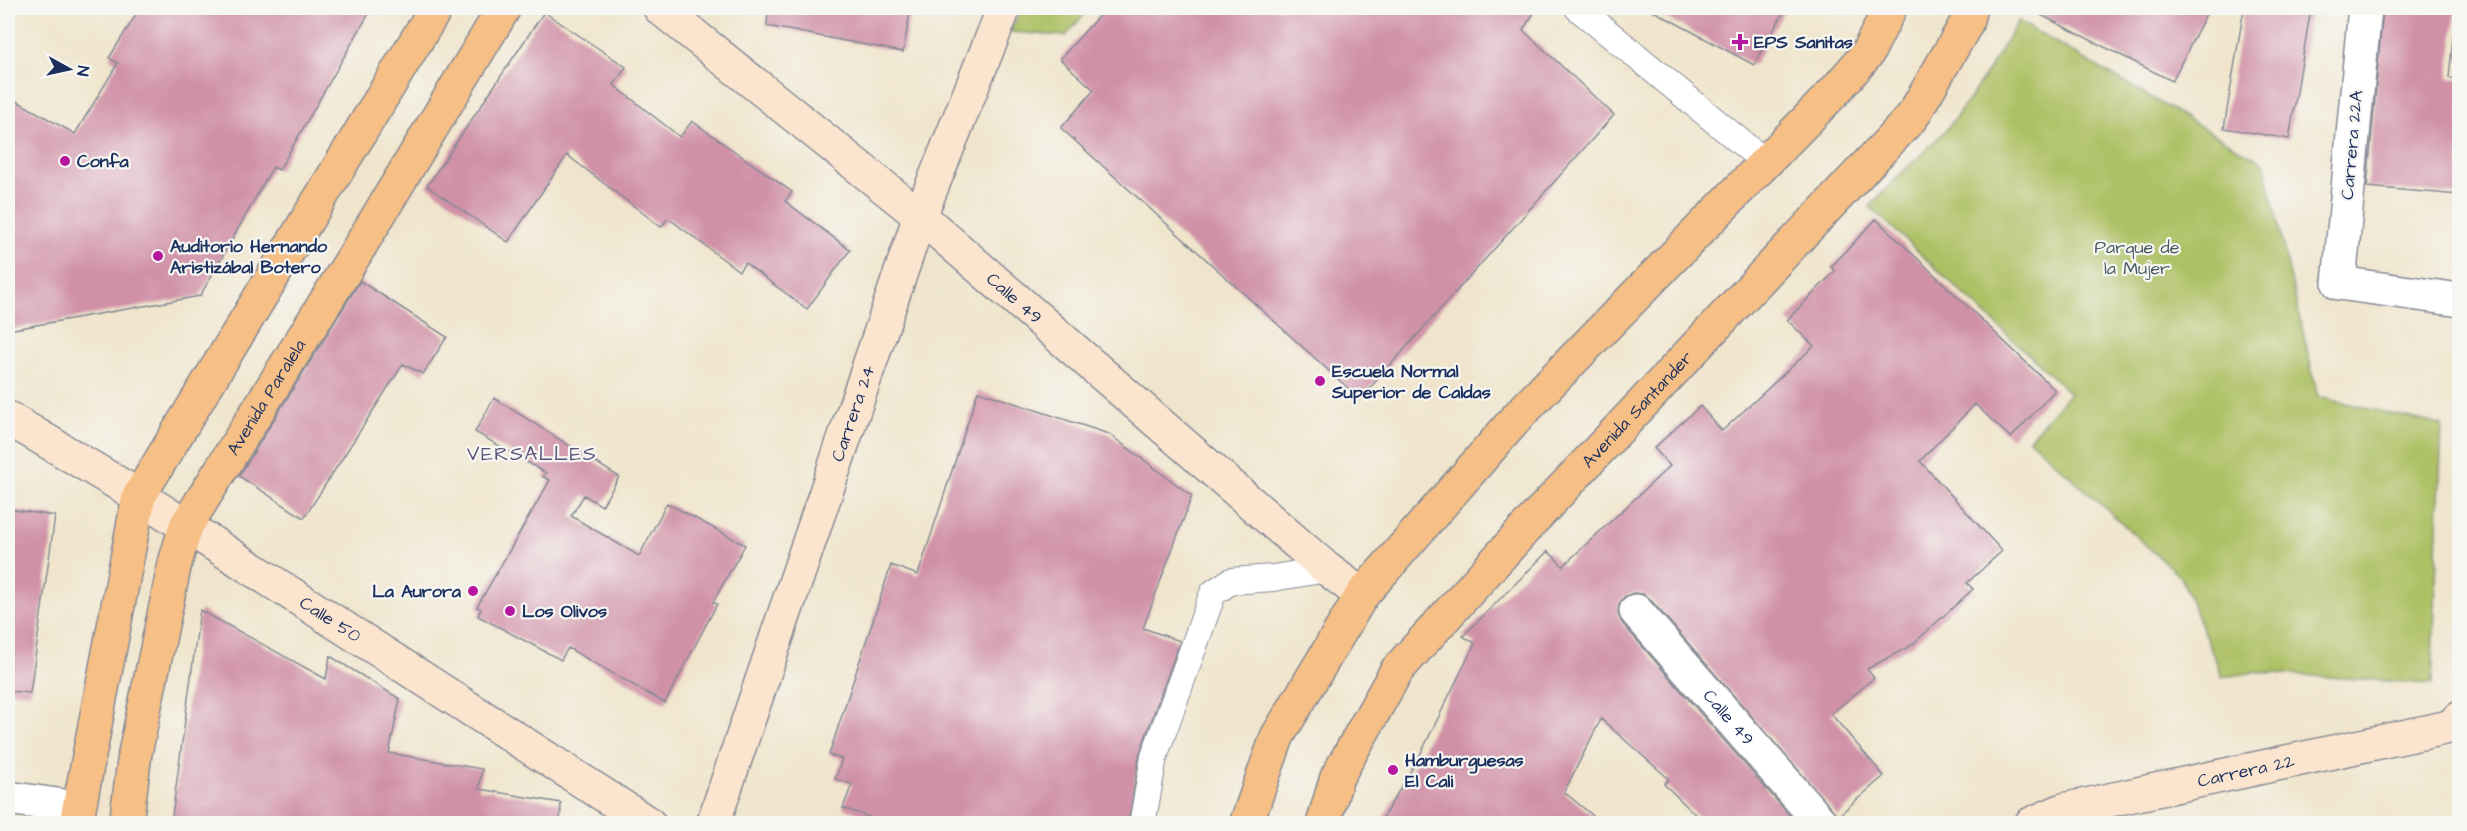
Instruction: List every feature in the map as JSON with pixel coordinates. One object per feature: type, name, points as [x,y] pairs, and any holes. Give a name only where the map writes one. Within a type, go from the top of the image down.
[{"type":"main road","points":[[77,816],[139,496],[436,8]]},
{"type":"main road","name":"Avenida Paralela","points":[[126,824],[138,742],[175,563],[186,526],[348,266],[504,8]]},
{"type":"main road","name":"Calle 49","points":[[660,8],[920,216],[1327,569],[1362,596]]},
{"type":"main road","name":"Carrera 24","points":[[713,824],[920,216],[1004,8]]},
{"type":"main road","points":[[1246,824],[1277,737],[1362,596],[1520,414],[1766,163],[1867,54],[1890,8]]},
{"type":"main road","name":"Avenida Santander","points":[[1323,824],[1337,777],[1397,670],[1532,521],[1912,117],[1966,24],[1970,8]]},
{"type":"main road","name":"Calle 50","points":[[8,418],[139,496],[649,824]]},
{"type":"main road","name":"Carrera 22","points":[[2031,824],[2063,810],[2449,727],[2460,718]]},
{"type":"street","name":"Carrera 22A","points":[[2365,8],[2339,283],[2460,300]]},
{"type":"street","name":"Calle 49","points":[[1636,611],[1822,824]]},
{"type":"street","points":[[8,798],[77,816]]},
{"type":"lane","points":[[1578,8],[1766,163]]},
{"type":"lane","points":[[1143,819],[1155,757],[1213,593],[1232,581],[1273,578],[1327,569]]},
{"type":"green space","points":[[1022,8],[1089,8],[1066,36],[1010,32]]},
{"type":"green space","name":"Parque de la Mujer","points":[[2018,21],[2264,163],[2318,397],[2442,425],[2432,684],[2256,672],[2222,677],[2181,577],[2029,439],[2070,393],[1870,207],[1950,125],[1994,61]]},
{"type":"building","points":[[140,8],[372,8],[279,170],[273,167],[200,296],[8,330],[8,96],[75,134],[118,63],[109,58]]},
{"type":"building","points":[[768,8],[911,8],[903,52],[767,26]]},
{"type":"building","points":[[1106,8],[1537,8],[1523,30],[1614,115],[1360,399],[1061,128],[1094,90],[1060,59]]},
{"type":"building","name":"EPS Sanitas","points":[[1648,8],[1786,8],[1754,65]]},
{"type":"building","points":[[2027,8],[2209,8],[2172,81]]},
{"type":"building","points":[[2244,8],[2311,8],[2289,139],[2224,128]]},
{"type":"building","points":[[2383,8],[2456,8],[2449,78],[2460,79],[2460,195],[2367,187]]},
{"type":"building","points":[[544,12],[626,67],[614,85],[680,137],[692,121],[792,192],[785,201],[850,250],[807,309],[745,263],[739,271],[668,218],[661,227],[567,155],[508,242],[427,186]]},
{"type":"building","points":[[1876,219],[2055,390],[2011,438],[1975,404],[1920,461],[2002,551],[1967,583],[1973,589],[1912,645],[1867,669],[1874,678],[1831,714],[1884,776],[1838,816],[1650,599],[1643,594],[1633,593],[1624,597],[1619,604],[1618,614],[1622,623],[1797,824],[1705,824],[1664,784],[1669,779],[1601,719],[1564,792],[1603,824],[1379,824],[1418,759],[1475,643],[1463,636],[1548,551],[1563,566],[1670,466],[1654,448],[1700,406],[1722,431],[1814,346],[1787,320],[1835,271],[1831,267]]},
{"type":"building","points":[[360,281],[447,337],[423,374],[403,364],[304,518],[239,476]]},
{"type":"building","points":[[978,391],[1109,434],[1192,496],[1143,628],[1180,641],[1140,752],[1128,824],[890,824],[843,808],[852,784],[835,779],[842,759],[829,755],[891,565],[918,575]]},
{"type":"building","points":[[494,398],[619,477],[602,506],[584,495],[571,516],[639,556],[667,503],[745,545],[713,602],[717,604],[665,703],[568,648],[561,660],[478,616],[481,609],[477,607],[550,480],[543,477],[546,473],[475,432]]},
{"type":"building","points":[[8,509],[55,516],[30,693],[8,691]]},
{"type":"building","points":[[200,610],[326,679],[330,656],[400,699],[389,753],[482,769],[479,789],[561,803],[560,824],[171,824]]},
{"type":"place","name":"EPS Sanitas","points":[[1740,42]]},
{"type":"place","name":"Confa","points":[[65,161]]},
{"type":"place","name":"Auditorio Hernando Aristizábal Botero","points":[[158,256]]},
{"type":"place","name":"Escuela Normal Superior de Caldas","points":[[1320,381]]},
{"type":"place","name":"La Aurora","points":[[473,591]]},
{"type":"place","name":"Los Olivos","points":[[510,611]]},
{"type":"place","name":"Hamburguesas El Cali","points":[[1393,770]]},
{"type":"district","name":"VERSALLES","points":[[532,454]]}]
